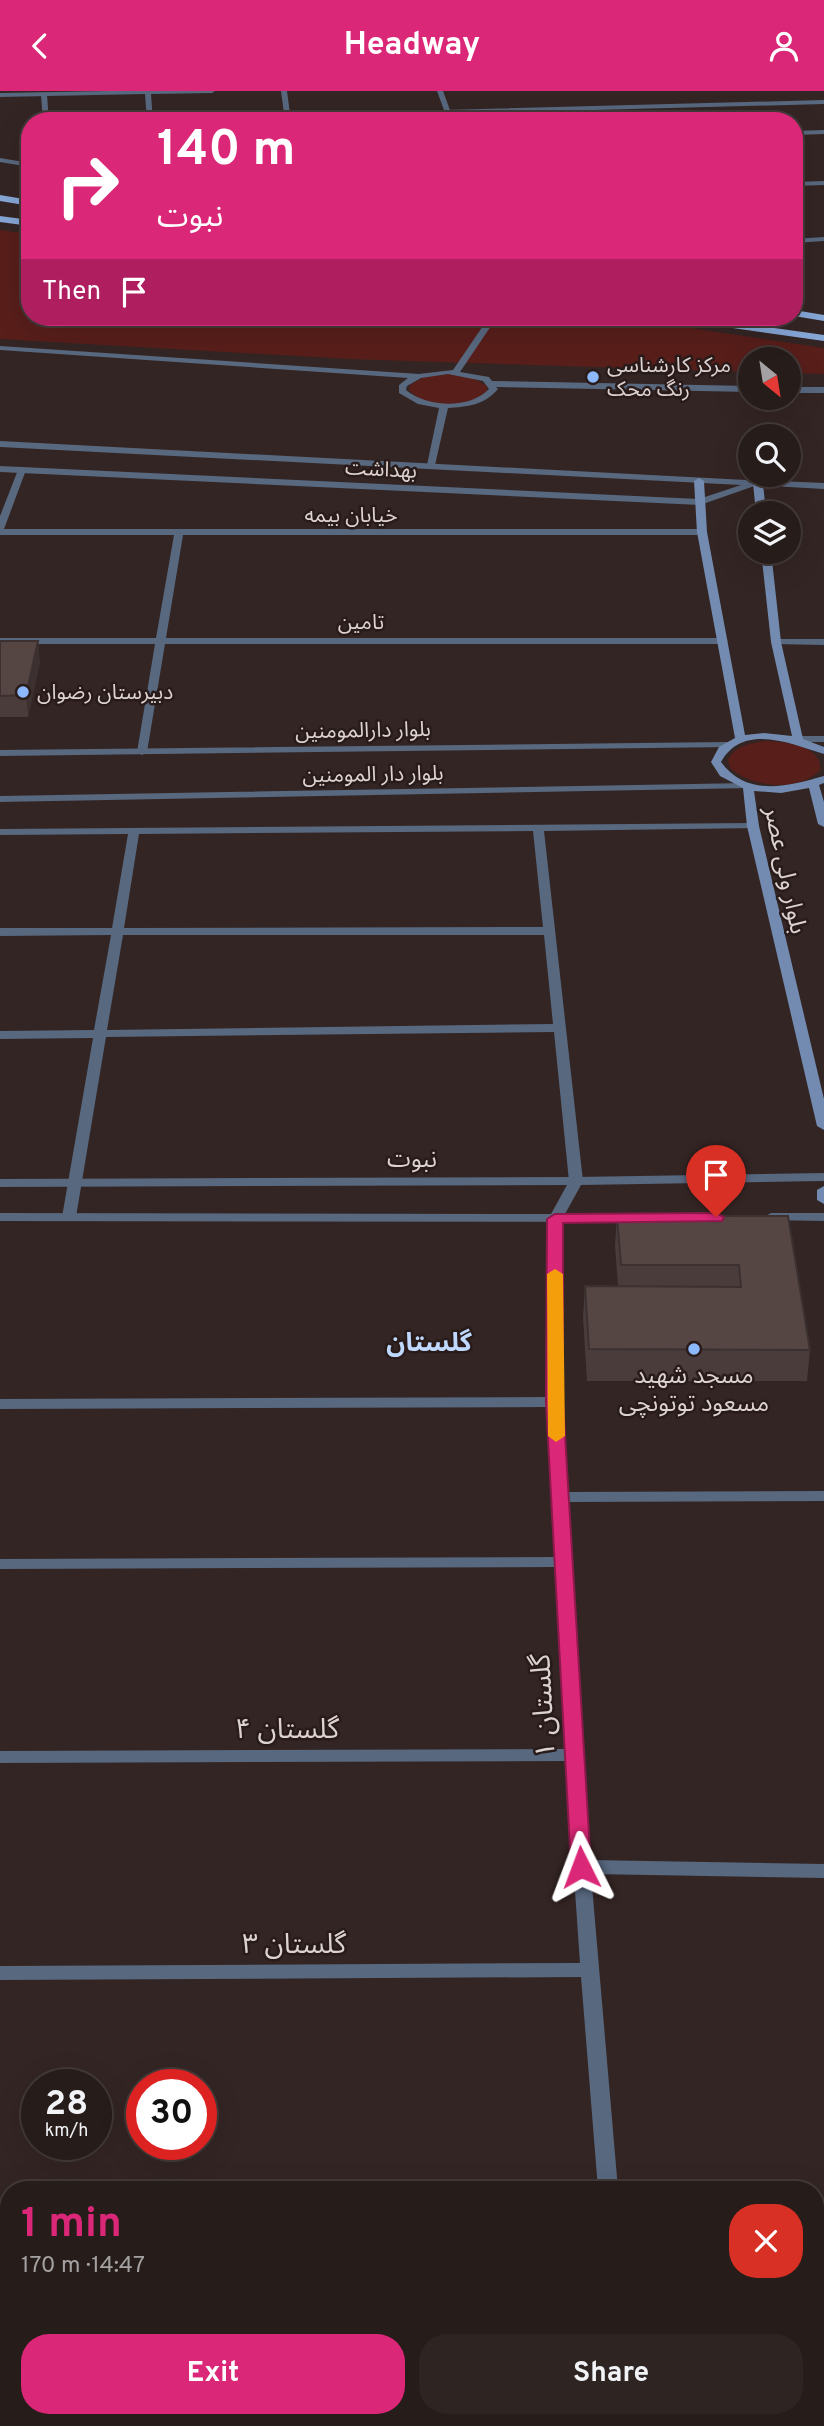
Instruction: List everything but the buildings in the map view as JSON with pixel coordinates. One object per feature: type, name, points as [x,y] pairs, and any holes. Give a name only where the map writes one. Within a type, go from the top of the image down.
[{"type":"main road","points":[[0,198],[21,202]]},
{"type":"main road","points":[[0,219],[21,222]]},
{"type":"main road","points":[[803,314],[824,317]]},
{"type":"main road","points":[[740,326],[824,338]]},
{"type":"main road","points":[[699,481],[702,532],[741,739]]},
{"type":"main road","points":[[767,564],[776,642],[799,739]]},
{"type":"main road","points":[[821,783],[782,790],[748,786],[721,771],[716,762],[718,753],[727,745],[741,739],[779,736],[799,739],[824,751]]},
{"type":"main road","name":"بلوار ولی عصر","points":[[821,783],[824,822]]},
{"type":"main road","name":"بلوار ولی عصر","points":[[748,786],[752,825],[824,1126]]},
{"type":"main road","points":[[824,1189],[824,1201]]},
{"type":"street","points":[[0,95],[212,91]]},
{"type":"street","points":[[285,91],[287,112]]},
{"type":"street","points":[[440,91],[448,112]]},
{"type":"street","points":[[148,92],[149,112]]},
{"type":"street","points":[[44,95],[45,112]]},
{"type":"street","points":[[575,112],[824,102]]},
{"type":"street","points":[[803,133],[824,132]]},
{"type":"street","points":[[0,160],[21,164]]},
{"type":"street","points":[[803,184],[824,183]]},
{"type":"street","points":[[803,240],[824,239]]},
{"type":"street","points":[[455,373],[487,326]]},
{"type":"street","points":[[0,348],[419,376],[455,373],[475,375],[492,384],[738,389]]},
{"type":"street","points":[[419,376],[403,385],[402,391],[406,396],[416,401],[444,405],[484,399],[494,389],[492,384]]},
{"type":"street","points":[[802,390],[824,390]]},
{"type":"street","points":[[431,465],[444,405]]},
{"type":"street","name":"بهداشت","points":[[0,444],[738,482]]},
{"type":"street","points":[[268,481],[252,469],[272,460],[288,458]]},
{"type":"street","name":"بهداشت","points":[[0,469],[700,502],[746,487]]},
{"type":"street","points":[[0,530],[22,470]]},
{"type":"street","name":"بهداشت","points":[[801,485],[824,486]]},
{"type":"street","name":"خیابان بیمه","points":[[0,530],[702,532]]},
{"type":"street","points":[[142,752],[179,532]]},
{"type":"street","name":"تامین","points":[[0,641],[723,641]]},
{"type":"street","points":[[776,642],[824,642]]},
{"type":"street","points":[[799,739],[824,739]]},
{"type":"street","name":"بلوار دارالمومنین","points":[[0,753],[727,745]]},
{"type":"street","name":"بلوار دار المومنین","points":[[0,799],[748,786]]},
{"type":"street","points":[[0,832],[752,825]]},
{"type":"street","points":[[538,827],[576,1181],[555,1219]]},
{"type":"street","points":[[69,1217],[134,832]]},
{"type":"street","points":[[0,932],[549,931]]},
{"type":"street","points":[[0,1035],[559,1028]]},
{"type":"street","name":"نبوت","points":[[0,1183],[576,1181],[824,1177]]},
{"type":"street","points":[[0,1217],[649,1218]]},
{"type":"street","points":[[757,1217],[824,1217]]},
{"type":"street","name":"گلستان ۱","points":[[555,1219],[554,1402],[581,1867],[607,2181]]},
{"type":"street","points":[[0,1404],[554,1402]]},
{"type":"street","points":[[560,1497],[824,1496]]},
{"type":"street","points":[[0,1564],[564,1562]]},
{"type":"street","name":"گلستان ۴","points":[[0,1757],[575,1755]]},
{"type":"street","points":[[581,1867],[824,1871]]},
{"type":"street","name":"گلستان ۳","points":[[0,1973],[589,1970]]},
{"type":"shaded area","points":[[0,230],[21,233],[21,326],[677,326],[824,348],[824,374],[802,373],[802,347],[738,347],[738,372],[349,359],[0,339]]},
{"type":"shaded area","points":[[449,374],[473,378],[487,386],[487,391],[470,401],[448,404],[425,401],[409,390],[410,385],[424,377]]},
{"type":"shaded area","points":[[767,741],[792,744],[809,750],[820,762],[820,771],[799,782],[775,785],[750,780],[730,768],[728,760],[739,748]]},
{"type":"slow traffic","points":[[555,1274],[556,1436]]},
{"type":"place","name":"مرکز کارشناسی رنگ محک","points":[[593,377]]},
{"type":"place","name":"دبیرستان رضوان","points":[[23,692]]},
{"type":"place","name":"مسجد شهید مسعود توتونچی","points":[[694,1349]]},
{"type":"district","name":"گلستان","points":[[429,1342]]},
{"type":"route","points":[[581,1867],[554,1402],[555,1219],[716,1217]]}]
